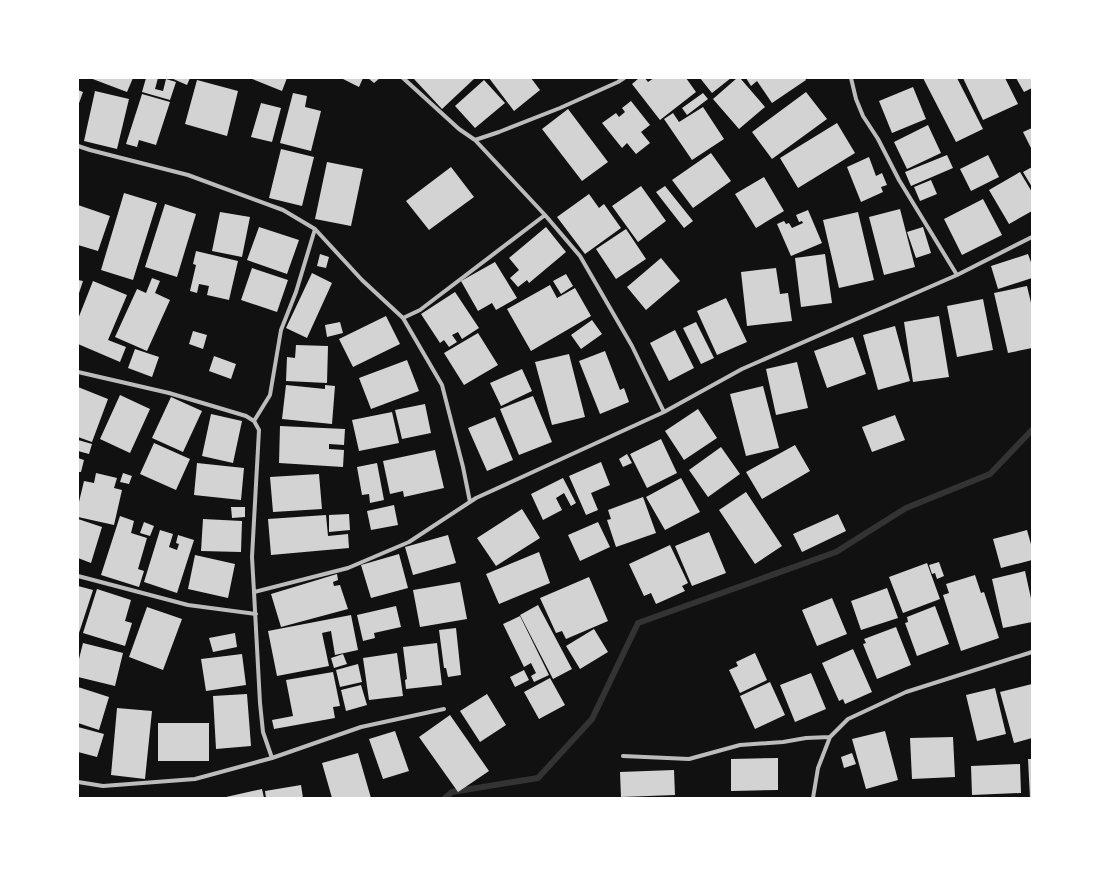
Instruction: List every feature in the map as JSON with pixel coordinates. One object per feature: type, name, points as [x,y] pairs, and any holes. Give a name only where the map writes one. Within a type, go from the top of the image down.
[{"type":"street","points":[[403,78],[458,129],[475,140],[545,215],[580,256],[632,346],[664,412]]},
{"type":"street","points":[[475,140],[560,108],[624,78]]},
{"type":"street","points":[[851,78],[856,99],[863,116],[878,139],[899,180],[957,275]]},
{"type":"street","points":[[78,146],[188,175],[283,210],[315,229],[362,280],[403,318],[442,384],[463,467],[470,502]]},
{"type":"street","points":[[403,318],[420,310],[545,215]]},
{"type":"street","points":[[254,421],[270,395],[281,330],[296,292],[315,229]]},
{"type":"street","points":[[254,592],[348,568],[409,542],[470,502],[664,412],[742,369],[957,275],[1032,237]]},
{"type":"street","points":[[78,372],[169,393],[246,416],[254,421],[259,430],[252,557],[259,695],[263,732],[272,758]]},
{"type":"street","points":[[78,576],[188,605],[256,614]]},
{"type":"street","points":[[813,798],[818,768],[830,737],[848,719],[906,692],[1032,652]]},
{"type":"street","points":[[78,782],[103,786],[195,779],[272,758],[361,727],[444,709]]},
{"type":"street","points":[[623,756],[689,759],[740,745],[830,737]]},
{"type":"building","points":[[90,78],[133,78],[127,92]]},
{"type":"building","points":[[146,78],[158,78],[155,89],[163,91],[166,79],[176,82],[170,100],[142,92]]},
{"type":"building","points":[[171,78],[190,78],[187,85]]},
{"type":"building","points":[[250,78],[287,78],[282,91]]},
{"type":"building","points":[[341,78],[363,78],[359,87]]},
{"type":"building","points":[[368,78],[380,78],[374,83]]},
{"type":"building","points":[[475,78],[442,109],[414,79]]},
{"type":"building","points":[[489,78],[531,78],[540,90],[514,111]]},
{"type":"building","points":[[639,78],[645,78],[648,82],[654,78],[686,78],[696,92],[660,120],[632,84]]},
{"type":"building","points":[[700,78],[731,78],[712,93]]},
{"type":"building","points":[[737,78],[740,78],[765,107],[739,129],[713,99]]},
{"type":"building","points":[[746,78],[805,78],[806,80],[772,103],[757,81],[751,86]]},
{"type":"building","points":[[923,78],[957,78],[983,129],[956,142]]},
{"type":"building","points":[[963,78],[1005,78],[1018,104],[983,120]]},
{"type":"building","points":[[1016,78],[1032,78],[1032,88],[1024,92]]},
{"type":"building","points":[[197,80],[238,91],[227,136],[185,124]]},
{"type":"building","points":[[484,80],[505,103],[475,128],[455,106]]},
{"type":"building","points":[[913,87],[926,119],[892,133],[879,101]]},
{"type":"building","points":[[78,90],[83,92],[78,106]]},
{"type":"building","points":[[95,91],[129,99],[117,149],[84,141]]},
{"type":"building","points":[[806,92],[827,119],[772,159],[752,132]]},
{"type":"building","points":[[293,93],[307,96],[305,107],[321,111],[311,151],[280,143]]},
{"type":"building","points":[[703,93],[708,99],[687,115],[682,108]]},
{"type":"building","points":[[142,94],[170,102],[156,145],[139,140],[137,147],[126,144]]},
{"type":"building","points":[[631,101],[650,125],[641,132],[650,143],[636,154],[627,143],[622,148],[602,123],[616,113],[619,117],[625,112],[622,108]]},
{"type":"building","points":[[261,103],[281,108],[272,142],[251,137]]},
{"type":"building","points":[[703,107],[724,139],[692,160],[664,119],[673,113],[679,122]]},
{"type":"building","points":[[568,109],[608,162],[582,181],[542,129]]},
{"type":"building","points":[[837,123],[855,153],[798,188],[780,158]]},
{"type":"building","points":[[928,125],[941,153],[907,169],[894,142]]},
{"type":"building","points":[[1032,128],[1032,150],[1023,132]]},
{"type":"building","points":[[281,149],[314,157],[302,206],[269,198]]},
{"type":"building","points":[[711,153],[731,181],[693,208],[672,180]]},
{"type":"building","points":[[947,155],[953,168],[911,186],[905,172]]},
{"type":"building","points":[[988,155],[999,177],[971,191],[960,169]]},
{"type":"building","points":[[869,157],[876,176],[882,173],[887,185],[881,187],[883,192],[861,202],[847,167]]},
{"type":"building","points":[[327,162],[363,169],[351,226],[315,219]]},
{"type":"building","points":[[451,167],[474,197],[429,230],[406,201]]},
{"type":"building","points":[[1032,167],[1032,187],[1023,172]]},
{"type":"building","points":[[1020,172],[1032,192],[1032,211],[1009,224],[989,190]]},
{"type":"building","points":[[764,177],[784,211],[756,228],[735,194]]},
{"type":"building","points":[[931,180],[937,194],[920,201],[914,187]]},
{"type":"building","points":[[641,186],[666,221],[638,242],[612,206]]},
{"type":"building","points":[[665,186],[693,221],[684,228],[656,192]]},
{"type":"building","points":[[124,193],[157,203],[133,280],[101,270]]},
{"type":"building","points":[[589,194],[599,208],[604,204],[621,228],[585,254],[557,217]]},
{"type":"building","points":[[983,199],[1002,235],[962,255],[944,219]]},
{"type":"building","points":[[165,204],[196,214],[177,277],[145,267]]},
{"type":"building","points":[[78,205],[110,216],[98,251],[78,245]]},
{"type":"building","points":[[900,209],[915,267],[884,275],[869,217]]},
{"type":"building","points":[[808,210],[822,243],[791,256],[777,224],[784,221],[786,224],[789,223],[792,228],[803,223],[802,221],[799,222],[796,215]]},
{"type":"building","points":[[220,212],[250,217],[242,257],[212,251]]},
{"type":"building","points":[[858,212],[874,280],[839,288],[823,220]]},
{"type":"building","points":[[259,227],[299,240],[287,274],[247,260]]},
{"type":"building","points":[[546,227],[566,252],[529,283],[527,280],[518,287],[510,278],[519,270],[509,258]]},
{"type":"building","points":[[923,227],[931,253],[916,258],[907,232]]},
{"type":"building","points":[[626,229],[646,259],[616,279],[596,249]]},
{"type":"building","points":[[196,251],[238,261],[229,300],[207,295],[209,286],[199,284],[197,293],[190,291],[196,265],[193,264]]},
{"type":"building","points":[[320,254],[329,257],[326,268],[317,266]]},
{"type":"building","points":[[825,254],[832,303],[801,307],[795,258]]},
{"type":"building","points":[[1028,254],[1032,265],[1032,278],[998,289],[991,266]]},
{"type":"building","points":[[661,258],[680,281],[646,310],[627,287]]},
{"type":"building","points":[[495,262],[517,298],[496,310],[492,303],[478,311],[461,281]]},
{"type":"building","points":[[252,268],[288,280],[277,312],[241,300]]},
{"type":"building","points":[[776,268],[780,294],[788,293],[792,321],[747,326],[741,272]]},
{"type":"building","points":[[312,273],[332,283],[307,338],[286,328]]},
{"type":"building","points":[[566,274],[573,286],[561,294],[553,281]]},
{"type":"building","points":[[152,278],[160,281],[155,293],[170,300],[147,351],[115,337],[137,289],[146,293]]},
{"type":"building","points":[[78,280],[83,281],[78,296]]},
{"type":"building","points":[[93,281],[127,295],[108,340],[126,347],[120,362],[78,344],[78,319]]},
{"type":"building","points":[[550,285],[557,298],[575,288],[591,316],[531,351],[507,309]]},
{"type":"building","points":[[1027,286],[1032,307],[1032,348],[1008,353],[994,293]]},
{"type":"building","points":[[455,292],[479,328],[462,339],[458,332],[452,335],[457,342],[449,347],[444,340],[440,343],[421,314]]},
{"type":"building","points":[[726,298],[747,342],[717,355],[697,311]]},
{"type":"building","points":[[983,299],[993,350],[957,357],[947,306]]},
{"type":"building","points":[[386,316],[400,344],[353,367],[339,339]]},
{"type":"building","points":[[939,316],[949,377],[913,382],[904,322]]},
{"type":"building","points":[[592,320],[602,334],[581,349],[571,335]]},
{"type":"building","points":[[340,322],[343,333],[327,337],[325,325]]},
{"type":"building","points":[[696,322],[714,358],[701,364],[683,328]]},
{"type":"building","points":[[895,326],[910,381],[878,390],[863,335]]},
{"type":"building","points":[[675,330],[694,368],[669,381],[650,343]]},
{"type":"building","points":[[193,331],[207,335],[203,349],[189,344]]},
{"type":"building","points":[[478,333],[498,365],[464,385],[444,353]]},
{"type":"building","points":[[853,337],[866,374],[827,388],[814,351]]},
{"type":"building","points":[[296,345],[328,346],[327,383],[286,381],[287,357],[295,358]]},
{"type":"building","points":[[135,349],[159,357],[152,377],[128,368]]},
{"type":"building","points":[[605,351],[620,390],[624,388],[629,402],[600,414],[579,361]]},
{"type":"building","points":[[569,354],[585,417],[552,425],[535,362]]},
{"type":"building","points":[[214,356],[236,364],[231,379],[209,371]]},
{"type":"building","points":[[407,360],[419,391],[371,409],[359,378]]},
{"type":"building","points":[[797,362],[808,408],[776,415],[766,369]]},
{"type":"building","points":[[522,369],[532,391],[501,406],[490,383]]},
{"type":"building","points":[[286,385],[325,389],[325,385],[335,386],[332,424],[282,419]]},
{"type":"building","points":[[763,386],[779,448],[746,456],[730,394]]},
{"type":"building","points":[[78,387],[108,399],[92,442],[78,437]]},
{"type":"building","points":[[120,395],[150,409],[130,453],[100,439]]},
{"type":"building","points":[[533,396],[552,442],[519,455],[500,409]]},
{"type":"building","points":[[171,397],[202,411],[183,452],[152,438]]},
{"type":"building","points":[[425,404],[431,433],[402,439],[395,410]]},
{"type":"building","points":[[698,409],[717,438],[684,460],[665,431]]},
{"type":"building","points":[[392,412],[399,443],[359,451],[352,420]]},
{"type":"building","points":[[211,414],[242,421],[233,463],[202,456]]},
{"type":"building","points":[[895,415],[905,440],[872,452],[862,427]]},
{"type":"building","points":[[495,417],[513,460],[487,471],[468,428]]},
{"type":"building","points":[[280,426],[345,429],[344,445],[329,444],[329,449],[344,450],[343,467],[279,463]]},
{"type":"building","points":[[661,439],[677,473],[647,488],[630,454]]},
{"type":"building","points":[[78,440],[92,444],[89,454],[78,451]]},
{"type":"building","points":[[154,443],[190,459],[176,490],[140,474]]},
{"type":"building","points":[[795,445],[810,471],[762,499],[746,472]]},
{"type":"building","points":[[721,447],[740,474],[708,497],[689,470]]},
{"type":"building","points":[[435,450],[444,488],[404,497],[403,491],[390,494],[383,461]]},
{"type":"building","points":[[627,454],[632,463],[623,467],[619,459]]},
{"type":"building","points":[[78,458],[84,460],[81,472],[78,472]]},
{"type":"building","points":[[601,462],[610,485],[591,493],[598,510],[586,515],[569,476]]},
{"type":"building","points":[[197,463],[244,468],[241,500],[194,495]]},
{"type":"building","points":[[377,463],[384,500],[370,503],[369,494],[362,495],[357,467]]},
{"type":"building","points":[[96,473],[117,478],[114,488],[122,490],[114,525],[78,517],[78,506],[84,481],[94,483]]},
{"type":"building","points":[[123,473],[132,476],[129,484],[120,482]]},
{"type":"building","points":[[319,474],[322,509],[273,512],[270,477]]},
{"type":"building","points":[[563,478],[576,503],[571,506],[564,493],[556,498],[562,510],[543,520],[531,494]]},
{"type":"building","points":[[681,478],[700,512],[665,530],[646,497]]},
{"type":"building","points":[[746,492],[782,546],[755,564],[719,510]]},
{"type":"building","points":[[643,497],[656,533],[616,547],[607,520],[611,519],[608,510]]},
{"type":"building","points":[[394,505],[398,525],[371,530],[367,511]]},
{"type":"building","points":[[231,507],[245,507],[245,517],[232,518]]},
{"type":"building","points":[[522,509],[540,538],[496,566],[477,538]]},
{"type":"building","points":[[349,514],[350,530],[329,532],[329,515]]},
{"type":"building","points":[[838,514],[846,531],[802,552],[793,534]]},
{"type":"building","points":[[326,515],[328,536],[348,534],[349,548],[271,555],[268,519]]},
{"type":"building","points":[[120,516],[134,521],[131,533],[147,538],[138,569],[144,571],[139,587],[101,575]]},
{"type":"building","points":[[78,519],[102,527],[91,563],[78,558]]},
{"type":"building","points":[[203,519],[242,521],[241,552],[201,551]]},
{"type":"building","points":[[144,522],[154,526],[150,536],[140,533]]},
{"type":"building","points":[[598,522],[610,547],[580,561],[568,535]]},
{"type":"building","points":[[160,530],[173,534],[169,547],[177,550],[179,544],[176,543],[178,535],[194,540],[177,593],[144,582]]},
{"type":"building","points":[[1027,530],[1032,548],[1032,560],[1001,568],[993,539]]},
{"type":"building","points":[[709,532],[726,573],[692,586],[675,546]]},
{"type":"building","points":[[448,535],[456,563],[413,575],[405,547]]},
{"type":"building","points":[[670,545],[688,583],[682,586],[685,591],[656,604],[651,593],[644,596],[629,564]]},
{"type":"building","points":[[539,552],[550,583],[499,604],[486,574]]},
{"type":"building","points":[[399,554],[408,588],[371,598],[361,565]]},
{"type":"building","points":[[195,555],[235,564],[228,598],[188,589]]},
{"type":"building","points":[[939,562],[944,576],[937,579],[935,573],[932,574],[929,565]]},
{"type":"building","points":[[927,563],[940,599],[903,613],[889,577]]},
{"type":"building","points":[[1025,571],[1032,603],[1032,622],[1003,628],[992,579]]},
{"type":"building","points":[[337,574],[338,580],[333,582],[334,586],[340,585],[348,609],[281,627],[271,594]]},
{"type":"building","points":[[975,575],[981,593],[984,592],[999,638],[961,651],[943,595],[949,593],[946,584]]},
{"type":"building","points":[[589,577],[608,621],[566,639],[562,631],[556,633],[540,598]]},
{"type":"building","points":[[460,582],[467,619],[420,627],[413,590]]},
{"type":"building","points":[[78,586],[93,590],[78,636]]},
{"type":"building","points":[[887,588],[898,618],[861,630],[851,601]]},
{"type":"building","points":[[97,589],[131,600],[125,621],[132,623],[125,646],[83,633]]},
{"type":"building","points":[[832,598],[847,634],[817,646],[802,610]]},
{"type":"building","points":[[538,605],[572,669],[553,679],[520,615]]},
{"type":"building","points":[[396,606],[401,627],[374,633],[375,638],[363,641],[357,615]]},
{"type":"building","points":[[935,606],[949,644],[917,656],[905,623],[908,622],[907,617]]},
{"type":"building","points":[[147,607],[182,619],[163,670],[129,657]]},
{"type":"building","points":[[351,615],[358,650],[335,655],[331,631],[322,633],[329,666],[277,676],[268,631]]},
{"type":"building","points":[[520,616],[549,675],[534,682],[531,676],[536,673],[531,663],[524,667],[503,624]]},
{"type":"building","points":[[896,627],[911,665],[877,679],[863,644],[866,643],[864,639]]},
{"type":"building","points":[[456,628],[461,675],[448,677],[446,668],[444,668],[439,630]]},
{"type":"building","points":[[594,629],[608,652],[580,669],[566,646]]},
{"type":"building","points":[[235,633],[237,647],[213,652],[209,638]]},
{"type":"building","points":[[83,643],[123,653],[115,686],[78,677],[78,663]]},
{"type":"building","points":[[437,643],[442,685],[406,689],[405,680],[407,679],[403,647]]},
{"type":"building","points":[[853,649],[872,692],[845,704],[843,699],[839,701],[822,663]]},
{"type":"building","points":[[397,653],[403,696],[369,700],[363,658]]},
{"type":"building","points":[[755,653],[767,680],[740,693],[729,670],[738,666],[736,662]]},
{"type":"building","points":[[242,654],[246,685],[206,691],[201,659]]},
{"type":"building","points":[[343,654],[347,664],[334,668],[331,658]]},
{"type":"building","points":[[358,664],[362,682],[340,687],[336,670]]},
{"type":"building","points":[[524,670],[529,680],[515,687],[510,677]]},
{"type":"building","points":[[333,672],[340,706],[333,707],[335,718],[274,729],[272,720],[293,716],[286,680]]},
{"type":"building","points":[[811,673],[826,709],[795,722],[780,685]]},
{"type":"building","points":[[550,678],[565,705],[539,719],[524,692]]},
{"type":"building","points":[[770,682],[785,715],[755,729],[740,696]]},
{"type":"building","points":[[1032,684],[1032,738],[1014,743],[1000,692]]},
{"type":"building","points":[[361,685],[367,705],[346,711],[341,690]]},
{"type":"building","points":[[78,687],[109,697],[99,730],[78,723]]},
{"type":"building","points":[[995,688],[1006,734],[977,741],[966,695]]},
{"type":"building","points":[[247,694],[251,746],[216,749],[213,696]]},
{"type":"building","points":[[487,694],[506,725],[480,742],[460,711]]},
{"type":"building","points":[[117,708],[152,711],[145,779],[111,775]]},
{"type":"building","points":[[450,715],[489,771],[458,792],[419,737]]},
{"type":"building","points":[[158,723],[209,723],[209,761],[158,761]]},
{"type":"building","points":[[78,727],[104,734],[97,757],[78,752]]},
{"type":"building","points":[[395,731],[409,771],[383,779],[369,739]]},
{"type":"building","points":[[885,731],[898,780],[866,789],[852,739]]},
{"type":"building","points":[[953,737],[955,777],[912,779],[910,738]]},
{"type":"building","points":[[358,753],[371,798],[332,798],[322,763]]},
{"type":"building","points":[[852,753],[856,764],[844,768],[841,757]]},
{"type":"building","points":[[778,758],[778,790],[731,791],[731,759]]},
{"type":"building","points":[[1028,759],[1032,759],[1032,798],[1030,798]]},
{"type":"building","points":[[1020,764],[1021,793],[972,795],[971,766]]},
{"type":"building","points":[[674,770],[675,795],[621,797],[620,772]]},
{"type":"building","points":[[301,785],[303,798],[266,798],[265,791]]},
{"type":"building","points":[[262,789],[264,798],[226,798],[226,797]]},
{"type":"waterway","points":[[445,798],[452,792],[538,778],[592,719],[638,623],[836,552],[906,508],[990,474],[1032,430]]}]
